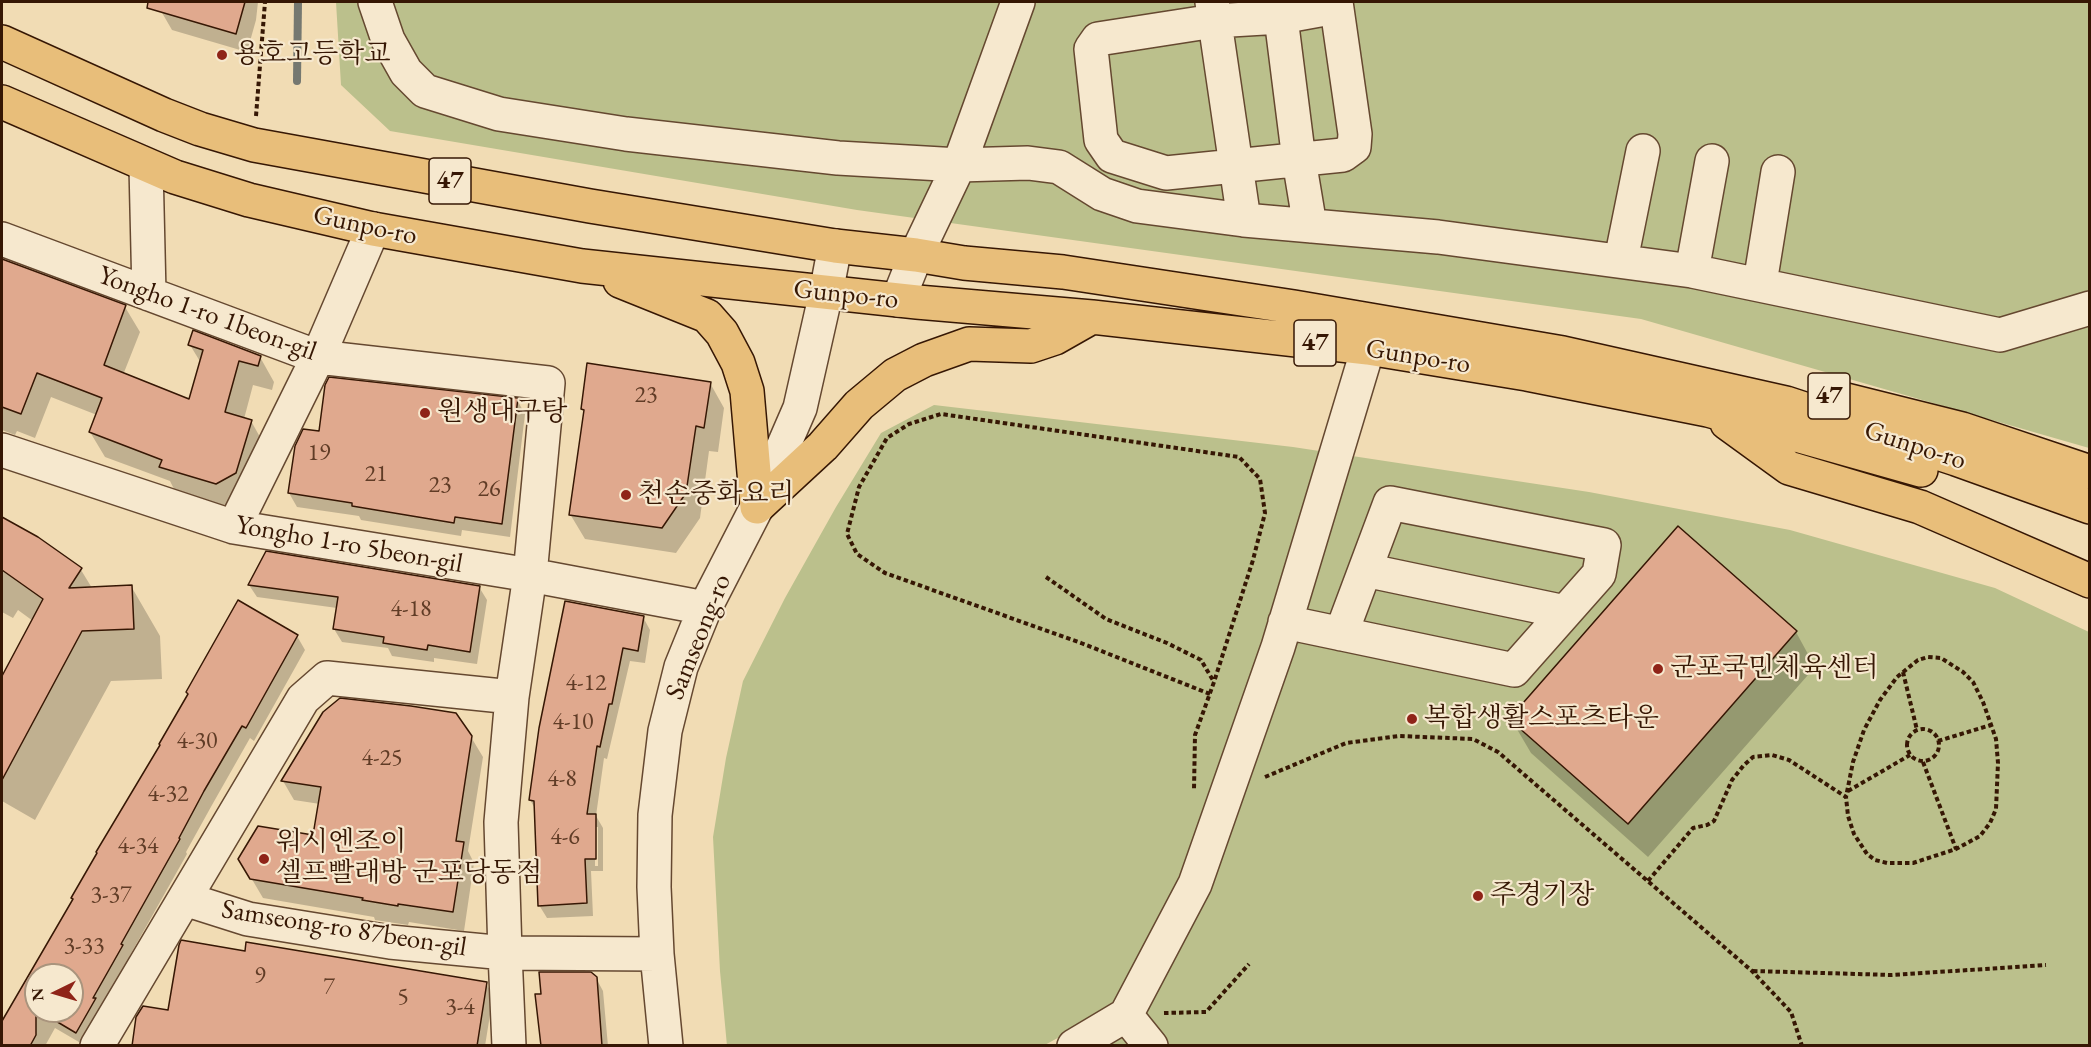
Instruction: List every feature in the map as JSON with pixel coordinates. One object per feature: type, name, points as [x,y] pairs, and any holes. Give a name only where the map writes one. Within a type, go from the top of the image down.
[{"type":"main road","name":"Gunpo-ro","points":[[2,42],[164,115],[200,129],[254,145],[590,206],[835,246],[964,263],[1063,272],[1294,307],[1563,353],[1786,403],[1956,459],[2090,507]]},
{"type":"main road","name":"Gunpo-ro","points":[[2,102],[146,166],[249,201],[373,229],[582,266],[826,293],[1092,317],[1368,348],[1527,374],[1708,410],[1948,478],[2090,531]]},
{"type":"main road","points":[[582,266],[706,316],[722,333],[738,363],[747,391],[757,507]]},
{"type":"main road","points":[[1137,323],[1134,317],[1136,311],[1143,309],[1266,321],[1294,307]]},
{"type":"main road","points":[[757,507],[824,446],[860,405],[895,375],[924,360],[969,344],[1031,346],[1055,338],[1092,317]]},
{"type":"main road","name":"Gunpo-ro","points":[[1563,353],[1629,350],[1653,355],[1962,429],[2090,472]]},
{"type":"main road","name":"Gunpo-ro","points":[[1708,410],[1790,468],[1920,507],[2090,581]]},
{"type":"street","points":[[375,2],[388,40],[406,72],[425,91],[499,114],[626,134],[803,154],[959,165],[1028,162],[1059,167],[1102,194],[1137,206],[1244,220],[1438,237],[1621,260],[1760,283],[2001,335],[2090,308]]},
{"type":"street","points":[[898,300],[916,255],[959,165],[1018,2]]},
{"type":"street","points":[[1336,4],[1355,134],[1354,147],[1343,155],[1166,173],[1112,156],[1101,141],[1091,49],[1098,39],[1213,11],[1280,9],[1336,4]]},
{"type":"street","points":[[1280,9],[1299,160],[1310,226]]},
{"type":"street","points":[[1213,11],[1244,220]]},
{"type":"street","points":[[1621,260],[1643,151]]},
{"type":"street","points":[[1692,271],[1712,161]]},
{"type":"street","points":[[146,166],[148,294]]},
{"type":"street","points":[[1760,283],[1778,172]]},
{"type":"street","points":[[234,527],[318,357],[373,229]]},
{"type":"street","name":"Yongho 1-ro 1beon-gil","points":[[2,239],[318,357],[548,383],[530,575]]},
{"type":"street","name":"Samseong-ro","points":[[666,1046],[657,954],[654,887],[656,815],[665,731],[681,667],[705,608],[757,507],[800,408],[835,246]]},
{"type":"street","points":[[1074,1046],[1126,1015],[1195,884],[1285,622],[1368,348]]},
{"type":"street","name":"Yongho 1-ro 5beon-gil","points":[[2,450],[234,527],[530,575],[705,608]]},
{"type":"street","points":[[1285,622],[1341,634],[1514,670],[1599,574],[1604,545],[1390,503],[1341,634]]},
{"type":"street","points":[[1365,570],[1565,612]]},
{"type":"street","points":[[512,698],[530,575]]},
{"type":"street","name":"Samseong-ro 87beon-gil","points":[[97,1046],[303,699],[327,678],[512,698],[501,822],[509,1046]]},
{"type":"street","name":"Samseong-ro 87beon-gil","points":[[185,899],[248,919],[390,942],[505,954],[657,954]]},
{"type":"street","points":[[1126,1015],[1151,1046]]},
{"type":"path","points":[[254,145],[265,2]]},
{"type":"path","points":[[1194,792],[1195,735],[1210,694],[1214,682],[1253,560],[1265,513],[1260,479],[1239,457],[940,414],[909,424],[887,438],[859,488],[847,534],[857,554],[885,573],[1081,643],[1210,694]]},
{"type":"path","points":[[1046,577],[1106,619],[1167,643],[1201,660],[1214,682]]},
{"type":"path","points":[[1928,657],[1941,658],[1952,664],[1972,682],[1983,702],[1991,725],[1996,739],[1998,763],[1996,809],[1990,824],[1980,836],[1956,849],[1913,863],[1887,864],[1867,854],[1854,834],[1848,816],[1847,791],[1853,762],[1864,730],[1880,700],[1903,672],[1918,660],[1928,657]]},
{"type":"path","points":[[1903,672],[1917,730]]},
{"type":"path","points":[[1938,741],[1991,725]]},
{"type":"path","points":[[1925,729],[1935,733],[1938,741],[1937,754],[1923,762],[1913,758],[1906,744],[1910,734],[1925,729]]},
{"type":"path","points":[[1256,782],[1346,743],[1399,736],[1473,739],[1498,752],[1752,971],[1791,1012],[1802,1046]]},
{"type":"path","points":[[1847,791],[1910,754]]},
{"type":"path","points":[[1648,881],[1693,828],[1714,821],[1732,780],[1743,765],[1753,757],[1772,755],[1789,760],[1846,797]]},
{"type":"path","points":[[1923,762],[1956,849]]},
{"type":"path","points":[[1126,1015],[1206,1012],[1249,964]]},
{"type":"path","points":[[1752,971],[1892,975],[2046,965]]},
{"type":"green space","points":[[336,2],[2089,2],[2089,448],[1641,319],[857,210],[390,131],[341,85]]},
{"type":"green space","name":"복합생활스포츠타운","points":[[934,405],[1293,447],[1589,492],[1790,530],[1995,588],[2089,632],[2089,1045],[1086,1046],[1074,1029],[1043,1046],[727,1046],[720,971],[713,837],[726,758],[743,681],[785,598],[881,433]]},
{"type":"building","name":"용호고등학교","points":[[148,2],[245,2],[236,34],[147,8]]},
{"type":"building","points":[[2,259],[126,305],[104,365],[189,399],[203,350],[188,345],[193,330],[261,356],[258,366],[239,361],[225,412],[252,420],[236,473],[216,484],[159,467],[162,460],[89,432],[102,398],[37,373],[21,414],[2,407]]},
{"type":"building","points":[[587,363],[711,382],[704,428],[696,426],[686,493],[662,528],[569,515],[584,410],[581,409]]},
{"type":"building","points":[[329,377],[518,398],[502,524],[455,517],[454,523],[288,493],[295,446],[303,429],[319,431],[325,385]]},
{"type":"building","points":[[2,517],[38,537],[82,568],[69,588],[132,585],[134,629],[82,631],[2,780],[2,676],[43,599],[2,570]]},
{"type":"building","name":"군포국민체육센터","points":[[1678,526],[1797,631],[1628,824],[1509,719]]},
{"type":"building","points":[[266,551],[480,586],[470,652],[428,645],[427,650],[383,643],[384,637],[333,629],[338,597],[248,585]]},
{"type":"building","points":[[238,600],[298,635],[246,728],[242,726],[204,791],[121,944],[123,945],[93,998],[96,998],[84,1019],[84,963],[36,963],[73,899],[71,898],[96,852],[160,745],[188,694],[186,692]]},
{"type":"building","points":[[565,601],[644,616],[638,651],[623,648],[612,704],[609,704],[600,747],[597,746],[587,814],[596,814],[596,859],[585,859],[587,903],[538,906],[534,801],[529,800],[539,728]]},
{"type":"building","points":[[340,698],[456,713],[472,736],[456,841],[464,842],[453,912],[398,904],[398,906],[250,879],[238,859],[258,826],[313,835],[321,787],[281,781],[323,712]]},
{"type":"building","points":[[181,940],[245,951],[246,942],[487,982],[477,1046],[132,1046],[136,1017],[143,1006],[168,1010]]},
{"type":"building","points":[[539,972],[591,972],[597,977],[602,1046],[541,1046],[535,994],[541,994]]},
{"type":"building","points":[[24,983],[24,1023],[36,1023],[36,1035],[30,1046],[2,1046],[2,1021]]},
{"type":"building","points":[[59,1023],[82,1023],[76,1033]]},
{"type":"waterway","points":[[297,81],[298,2]]},
{"type":"place","name":"용호고등학교","points":[[222,55]]},
{"type":"place","name":"원생대구탕","points":[[425,413]]},
{"type":"place","name":"천손중화요리","points":[[626,495]]},
{"type":"place","name":"군포국민체육센터","points":[[1658,669]]},
{"type":"place","name":"복합생활스포츠타운","points":[[1412,719]]},
{"type":"place","name":"워시엔조이 셀프빨래방 군포당동점","points":[[264,859]]},
{"type":"place","name":"주경기장","points":[[1478,896]]}]
